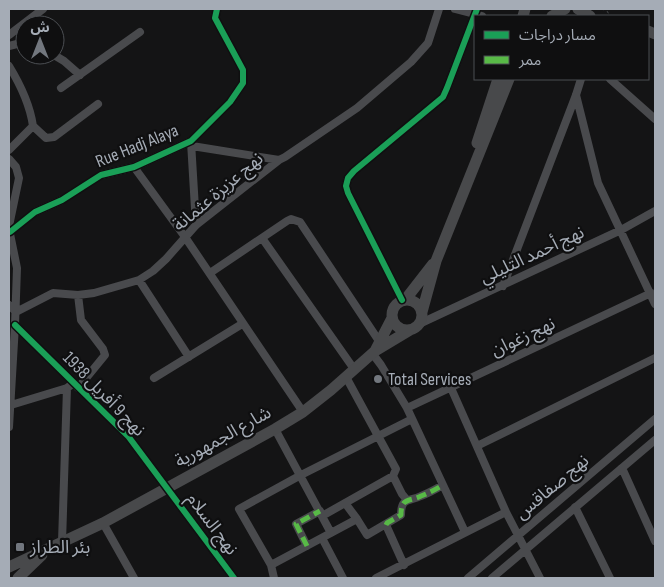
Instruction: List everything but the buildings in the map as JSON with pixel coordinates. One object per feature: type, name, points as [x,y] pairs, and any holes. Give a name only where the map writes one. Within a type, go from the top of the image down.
[{"type":"main road","points":[[554,15],[565,9]]},
{"type":"main road","points":[[468,181],[480,129],[498,80]]},
{"type":"main road","points":[[436,261],[403,300],[398,302],[392,309],[392,318],[396,326],[405,330],[417,322],[436,261],[508,80]]},
{"type":"main road","points":[[375,349],[417,322],[420,308],[414,301],[403,300]]},
{"type":"main road","points":[[375,349],[392,318]]},
{"type":"main road","name":"شارع الجمهورية","points":[[50,549],[103,523],[303,412],[350,373],[375,349]]},
{"type":"main road","points":[[9,567],[18,561],[50,549]]},
{"type":"main road","points":[[18,578],[50,549]]},
{"type":"street","points":[[9,35],[43,9]]},
{"type":"street","name":"Rue Hadj Alaya","points":[[9,229],[35,212],[62,200],[102,175],[134,167],[191,144],[221,113],[244,83],[243,70],[215,18],[217,9]]},
{"type":"street","name":"نهج عزيزة عثمانة","points":[[16,312],[52,293],[78,295],[115,288],[139,280],[153,271],[196,225],[279,160],[296,151],[357,108],[411,62],[428,43],[439,9]]},
{"type":"street","points":[[455,9],[478,13]]},
{"type":"street","points":[[403,300],[348,193],[346,186],[348,178],[366,159],[442,97],[474,23]]},
{"type":"street","points":[[61,88],[140,32]]},
{"type":"street","points":[[65,62],[80,75]]},
{"type":"street","points":[[9,66],[29,108],[34,126],[46,138],[54,137],[98,104]]},
{"type":"street","points":[[503,286],[581,80]]},
{"type":"street","points":[[611,80],[655,120]]},
{"type":"street","points":[[576,95],[598,183],[655,304]]},
{"type":"street","points":[[9,150],[34,126]]},
{"type":"street","points":[[196,225],[191,144],[279,160]]},
{"type":"street","points":[[9,159],[16,167],[19,178],[9,229],[17,268],[9,427]]},
{"type":"street","points":[[134,167],[185,237],[303,412]]},
{"type":"street","name":"نهج أحمد التليلي","points":[[417,322],[503,286],[621,230],[655,211]]},
{"type":"street","points":[[210,274],[287,221],[291,219],[300,222],[375,349],[407,408],[465,532]]},
{"type":"street","points":[[262,238],[350,373],[378,437],[396,469],[393,476],[345,503],[296,524],[307,546]]},
{"type":"street","points":[[139,280],[189,357]]},
{"type":"street","name":"نهج زغوان","points":[[407,408],[651,293]]},
{"type":"street","points":[[11,405],[73,387],[105,355],[103,349],[82,320],[78,295]]},
{"type":"street","points":[[9,305],[16,312]]},
{"type":"street","points":[[154,378],[242,324]]},
{"type":"street","name":"نهج 9 أفريل 1938","points":[[15,325],[73,387],[118,424],[166,488]]},
{"type":"street","points":[[477,446],[655,358]]},
{"type":"street","points":[[62,542],[73,387]]},
{"type":"street","points":[[450,388],[506,512],[540,578]]},
{"type":"street","points":[[274,578],[271,565],[239,509],[301,475],[412,419]]},
{"type":"street","name":"نهج صفاقس","points":[[468,578],[655,419]]},
{"type":"street","points":[[274,429],[332,533]]},
{"type":"street","name":"نهج صفاقس","points":[[492,578],[655,440]]},
{"type":"street","points":[[622,468],[655,541]]},
{"type":"street","points":[[393,476],[407,500]]},
{"type":"street","points":[[345,503],[367,534],[401,515],[401,506],[407,500],[418,498],[443,485]]},
{"type":"street","name":"نهج السلام","points":[[166,488],[234,578]]},
{"type":"street","points":[[575,507],[610,578]]},
{"type":"street","points":[[376,578],[506,512]]},
{"type":"street","points":[[271,565],[357,519]]},
{"type":"street","points":[[103,523],[134,578]]},
{"type":"street","points":[[386,525],[404,565]]},
{"type":"street","points":[[322,538],[343,578]]},
{"type":"marked path","points":[[386,525],[401,515],[404,503],[443,485]]},
{"type":"marked path","points":[[307,546],[296,524],[320,511]]},
{"type":"cycle path","points":[[10,232],[35,212],[62,200],[101,175],[134,167],[191,141],[230,102],[243,83],[243,70],[215,18],[217,9]]},
{"type":"cycle path","points":[[475,15],[477,9]]},
{"type":"cycle path","points":[[402,300],[348,193],[346,186],[348,178],[443,97],[474,17]]},
{"type":"cycle path","points":[[15,325],[128,436],[234,578]]},
{"type":"place","name":"Total Services","points":[[378,379]]},
{"type":"place","name":"بئر الطراز","points":[[20,547]]}]
